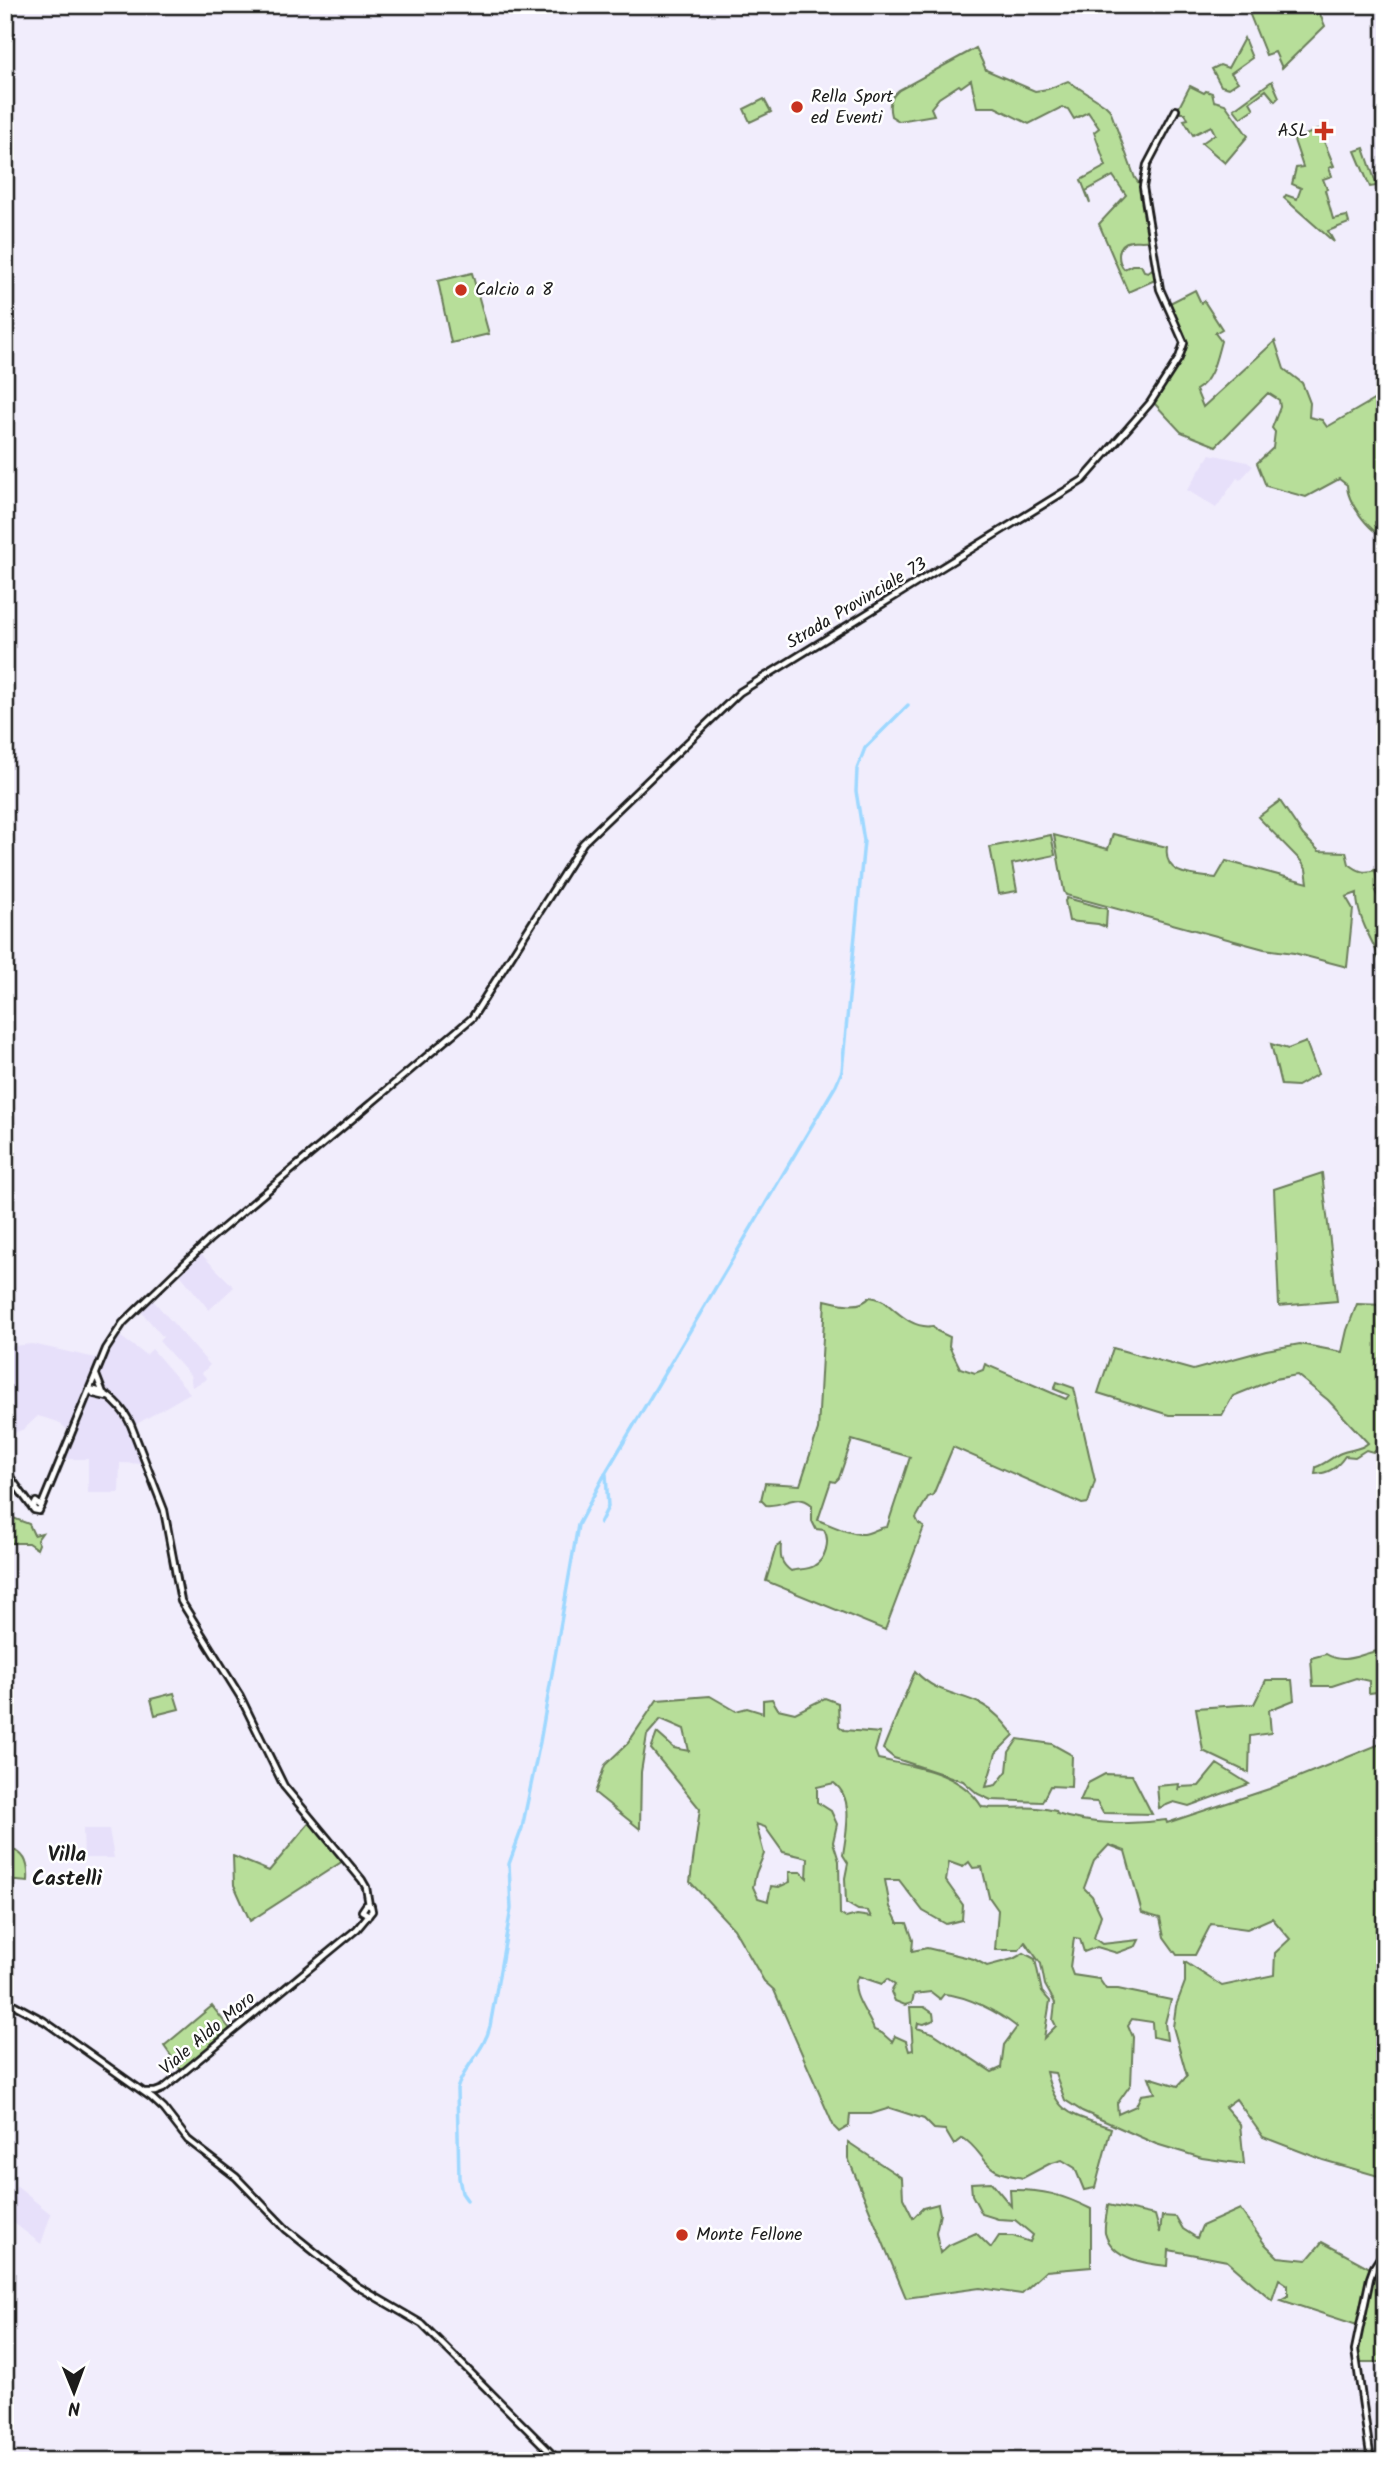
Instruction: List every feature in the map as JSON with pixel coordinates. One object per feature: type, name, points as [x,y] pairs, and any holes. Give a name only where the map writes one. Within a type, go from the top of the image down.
[{"type":"main road","name":"Strada Provinciale 73","points":[[96,1374],[114,1335],[153,1293],[210,1239],[472,1018],[583,843],[729,701],[751,684],[1083,480],[1150,403],[1179,358],[1184,343],[1160,289],[1146,215],[1143,183],[1147,165],[1176,110]]},
{"type":"main road","points":[[39,1505],[96,1374]]},
{"type":"main road","points":[[96,1374],[103,1395]]},
{"type":"main road","points":[[90,1389],[116,1403],[128,1419],[164,1510],[181,1601],[258,1728],[277,1774],[291,1795],[362,1880],[368,1892],[361,1923]]},
{"type":"main road","points":[[83,1405],[103,1395]]},
{"type":"main road","points":[[5,1470],[33,1508],[33,1504],[39,1505]]},
{"type":"main road","points":[[25,1498],[39,1505]]},
{"type":"main road","points":[[362,1912],[369,1915],[372,1910],[367,1905]]},
{"type":"main road","name":"Viale Aldo Moro","points":[[160,2106],[159,2092],[369,1915]]},
{"type":"main road","points":[[5,1997],[152,2098],[188,2140],[236,2177],[286,2229],[357,2286],[422,2324],[559,2461]]},
{"type":"main road","points":[[143,2092],[159,2092]]},
{"type":"main road","points":[[152,2098],[159,2092]]},
{"type":"main road","points":[[1371,2461],[1355,2350],[1370,2278],[1385,2250]]},
{"type":"shaded area","points":[[1210,454],[1247,462],[1253,466],[1240,480],[1237,478],[1216,508],[1187,490]]},
{"type":"shaded area","points":[[199,1252],[234,1287],[209,1310],[179,1273]]},
{"type":"shaded area","points":[[151,1298],[210,1365],[202,1373],[207,1379],[192,1387],[190,1375],[159,1341],[163,1337],[139,1309]]},
{"type":"shaded area","points":[[114,1332],[146,1355],[152,1349],[190,1393],[135,1425],[148,1464],[120,1463],[119,1493],[88,1493],[88,1459],[63,1459],[57,1454],[68,1430],[58,1422],[38,1416],[24,1429],[9,1435],[5,1429],[5,1347],[32,1344],[96,1358]]},
{"type":"shaded area","points":[[83,1829],[109,1829],[114,1858],[84,1858]]},
{"type":"shaded area","points":[[16,2186],[51,2214],[41,2244],[5,2216]]},
{"type":"green space","points":[[1246,5],[1316,5],[1325,26],[1282,68],[1275,52],[1266,55]]},
{"type":"green space","points":[[1244,38],[1252,58],[1231,73],[1238,82],[1229,88],[1221,86],[1212,69],[1220,65],[1228,68]]},
{"type":"green space","points":[[976,48],[986,70],[1035,91],[1068,81],[1110,110],[1135,178],[1141,186],[1149,240],[1126,242],[1120,249],[1120,262],[1124,269],[1141,265],[1144,271],[1148,272],[1155,267],[1155,280],[1128,292],[1099,224],[1126,195],[1113,176],[1086,191],[1090,203],[1081,180],[1106,166],[1094,132],[1099,128],[1088,112],[1074,119],[1068,109],[1062,107],[1029,124],[995,107],[977,107],[971,80],[939,98],[931,108],[934,115],[899,121],[891,116],[890,102],[899,90]]},
{"type":"green space","points":[[1272,81],[1279,97],[1275,101],[1266,90],[1250,102],[1254,109],[1241,118],[1234,109]]},
{"type":"green space","points":[[1190,86],[1204,93],[1212,93],[1214,101],[1225,104],[1248,136],[1225,163],[1202,143],[1215,134],[1211,126],[1193,135],[1184,120],[1188,119],[1185,113],[1180,113],[1178,109]]},
{"type":"green space","points":[[764,99],[771,112],[750,122],[744,109]]},
{"type":"green space","points":[[1319,129],[1334,166],[1329,168],[1332,176],[1323,179],[1333,219],[1347,216],[1349,223],[1328,231],[1334,242],[1284,198],[1286,195],[1297,199],[1301,188],[1292,184],[1296,168],[1303,167],[1294,140]]},
{"type":"green space","points":[[1364,148],[1377,186],[1370,187],[1355,151]]},
{"type":"green space","points":[[472,273],[489,334],[451,343],[438,281]]},
{"type":"green space","points":[[1195,290],[1201,303],[1204,301],[1222,329],[1215,333],[1221,341],[1213,368],[1206,381],[1196,390],[1203,407],[1275,341],[1284,369],[1302,383],[1310,403],[1309,417],[1322,420],[1327,427],[1384,394],[1385,522],[1375,522],[1375,525],[1385,527],[1385,536],[1366,523],[1351,499],[1347,485],[1339,479],[1306,497],[1266,486],[1257,463],[1273,448],[1275,432],[1272,428],[1280,407],[1279,400],[1268,393],[1216,446],[1181,432],[1154,403],[1183,357],[1185,349],[1184,334],[1168,304]]},
{"type":"green space","points":[[1280,801],[1303,835],[1319,851],[1346,852],[1349,864],[1355,868],[1364,872],[1375,870],[1380,889],[1375,891],[1385,909],[1385,969],[1361,916],[1357,893],[1346,897],[1353,909],[1347,967],[1294,953],[1264,949],[1066,895],[1064,891],[1054,835],[1108,849],[1113,834],[1167,847],[1170,864],[1182,873],[1190,875],[1216,878],[1226,861],[1308,883],[1306,869],[1301,861],[1258,817]]},
{"type":"green space","points":[[1051,835],[1055,855],[1012,864],[1017,891],[999,894],[990,847]]},
{"type":"green space","points":[[1067,898],[1107,909],[1106,927],[1069,921],[1065,901]]},
{"type":"green space","points":[[1306,1042],[1318,1074],[1297,1086],[1281,1085],[1271,1044],[1288,1049]]},
{"type":"green space","points":[[1322,1173],[1337,1301],[1279,1306],[1274,1189]]},
{"type":"green space","points":[[870,1297],[880,1300],[907,1320],[919,1325],[933,1326],[950,1337],[949,1346],[960,1368],[975,1373],[983,1370],[985,1364],[1066,1399],[1069,1395],[1054,1389],[1057,1382],[1074,1388],[1095,1481],[1088,1503],[1082,1504],[953,1447],[933,1495],[928,1497],[916,1518],[924,1527],[885,1630],[766,1581],[776,1547],[781,1544],[782,1559],[791,1571],[809,1568],[818,1563],[824,1555],[827,1539],[824,1530],[816,1529],[812,1521],[812,1505],[806,1501],[795,1499],[766,1505],[761,1500],[765,1483],[800,1485],[818,1430],[825,1300],[849,1304],[865,1301]],"holes":[[[852,1440],[910,1457],[887,1527],[859,1534],[818,1520],[831,1481],[835,1482],[839,1478]]]},
{"type":"green space","points":[[1357,1304],[1385,1305],[1385,1447],[1373,1452],[1366,1450],[1355,1457],[1345,1456],[1329,1471],[1315,1474],[1316,1467],[1341,1453],[1368,1443],[1328,1400],[1297,1375],[1275,1379],[1233,1396],[1222,1415],[1169,1415],[1098,1393],[1113,1348],[1193,1370],[1266,1350],[1300,1344],[1342,1352]]},
{"type":"green space","points":[[11,1511],[13,1518],[29,1524],[34,1535],[42,1533],[37,1540],[37,1549],[28,1543],[8,1543],[5,1556],[5,1513]]},
{"type":"green space","points":[[1385,1635],[1385,1691],[1369,1693],[1369,1681],[1356,1678],[1332,1686],[1313,1686],[1311,1658],[1326,1654],[1345,1659],[1377,1651],[1377,1636]]},
{"type":"green space","points":[[915,1671],[931,1684],[988,1708],[1014,1735],[996,1753],[986,1787],[996,1785],[1007,1771],[1009,1752],[1018,1739],[1052,1744],[1072,1755],[1071,1787],[1050,1786],[1042,1802],[991,1800],[978,1794],[963,1781],[894,1758],[883,1749]]},
{"type":"green space","points":[[1266,1680],[1292,1680],[1294,1700],[1269,1710],[1271,1733],[1250,1736],[1249,1773],[1203,1751],[1196,1708],[1254,1704]]},
{"type":"green space","points":[[174,1693],[179,1709],[155,1715],[151,1699]]},
{"type":"green space","points":[[710,1696],[736,1711],[747,1708],[763,1713],[763,1700],[772,1699],[778,1709],[795,1713],[825,1698],[838,1703],[839,1726],[844,1730],[880,1733],[875,1751],[878,1759],[922,1768],[950,1779],[973,1795],[982,1807],[1047,1809],[1070,1818],[1111,1823],[1166,1820],[1167,1823],[1269,1789],[1385,1742],[1385,2178],[1323,2160],[1263,2137],[1236,2099],[1225,2107],[1240,2124],[1244,2164],[1202,2158],[1156,2144],[1082,2111],[1065,2100],[1055,2073],[1046,2072],[1055,2097],[1061,2105],[1076,2116],[1111,2128],[1095,2188],[1084,2190],[1075,2168],[1062,2160],[1023,2178],[1002,2173],[991,2167],[963,2138],[954,2145],[945,2130],[934,2129],[924,2119],[890,2108],[871,2114],[850,2114],[849,2126],[839,2132],[834,2127],[774,1990],[764,1981],[734,1929],[690,1882],[700,1809],[651,1749],[657,1733],[674,1748],[689,1751],[684,1729],[661,1719],[647,1735],[641,1772],[640,1829],[595,1793],[605,1765],[628,1743],[657,1700]],"holes":[[[834,1783],[845,1798],[848,1816],[843,1855],[848,1863],[845,1878],[846,1903],[858,1910],[868,1911],[871,1917],[857,1915],[846,1918],[840,1914],[839,1861],[833,1842],[837,1824],[831,1811],[817,1802],[817,1787]],[[756,1824],[765,1827],[783,1852],[808,1858],[807,1878],[801,1872],[789,1872],[790,1882],[779,1887],[771,1886],[768,1901],[758,1898],[753,1887],[764,1854]],[[1109,1845],[1125,1851],[1142,1913],[1160,1918],[1164,1937],[1177,1955],[1195,1955],[1211,1924],[1247,1929],[1272,1918],[1290,1939],[1275,1953],[1274,1975],[1222,1986],[1185,1962],[1185,1982],[1176,2006],[1173,2027],[1187,2076],[1178,2086],[1149,2077],[1155,2093],[1141,2095],[1136,2106],[1118,2114],[1117,2104],[1131,2084],[1133,2037],[1128,2025],[1132,2019],[1152,2022],[1153,2037],[1167,2040],[1165,2023],[1171,2000],[1106,1989],[1099,1979],[1073,1975],[1070,1967],[1074,1938],[1080,1939],[1084,1952],[1097,1947],[1117,1953],[1136,1946],[1139,1940],[1102,1944],[1094,1938],[1101,1915],[1092,1896],[1084,1888],[1094,1861]],[[949,1862],[963,1867],[969,1862],[973,1868],[982,1867],[989,1897],[998,1910],[995,1950],[1019,1950],[1025,1942],[1041,1964],[1045,1985],[1055,2003],[1053,2020],[1056,2026],[1044,2038],[1050,2001],[1042,1992],[1035,1959],[1024,1953],[987,1966],[974,1959],[927,1948],[912,1951],[913,1940],[907,1923],[898,1923],[890,1907],[885,1880],[899,1880],[923,1911],[946,1924],[962,1920],[963,1905],[946,1881]],[[858,1976],[882,1984],[887,1979],[895,1985],[891,1992],[895,2001],[905,2005],[912,2003],[914,1994],[931,1992],[940,1999],[944,1994],[953,1995],[982,2006],[1017,2027],[1004,2045],[1001,2068],[992,2072],[933,2033],[917,2028],[918,2023],[934,2020],[933,2013],[924,2007],[910,2007],[913,2050],[909,2051],[906,2041],[895,2036],[892,2042],[874,2030],[856,1989]]]},
{"type":"green space","points":[[1217,1764],[1249,1784],[1189,1806],[1174,1802],[1159,1808],[1157,1786],[1179,1784],[1178,1791],[1180,1787],[1199,1786]]},
{"type":"green space","points":[[1105,1774],[1132,1775],[1152,1814],[1103,1813],[1097,1802],[1080,1801],[1088,1783]]},
{"type":"green space","points":[[310,1822],[343,1861],[250,1921],[234,1885],[233,1856],[269,1871]]},
{"type":"green space","points":[[12,1850],[21,1854],[26,1862],[28,1882],[5,1880],[5,1851]]},
{"type":"green space","points":[[212,2006],[230,2029],[181,2070],[164,2046]]},
{"type":"green space","points":[[848,2142],[902,2178],[903,2198],[913,2218],[923,2208],[938,2204],[940,2214],[936,2232],[940,2253],[949,2245],[976,2233],[991,2248],[999,2236],[1013,2236],[1030,2242],[1033,2235],[1015,2220],[982,2214],[972,2195],[971,2183],[991,2182],[1011,2206],[1010,2190],[1022,2190],[1052,2194],[1091,2209],[1091,2267],[1046,2271],[1021,2294],[980,2288],[906,2298],[848,2158]]},
{"type":"green space","points":[[1108,2205],[1155,2215],[1160,2233],[1162,2216],[1176,2217],[1183,2229],[1197,2238],[1202,2226],[1240,2209],[1264,2243],[1278,2257],[1307,2260],[1322,2242],[1370,2268],[1357,2325],[1281,2300],[1288,2296],[1288,2285],[1279,2279],[1272,2300],[1227,2261],[1169,2250],[1168,2266],[1140,2262],[1122,2254],[1109,2242],[1105,2233]]},
{"type":"green space","points":[[1375,2269],[1382,2271],[1379,2295],[1385,2314],[1385,2362],[1357,2362],[1356,2350]]},
{"type":"waterway","points":[[467,2200],[462,2193],[459,2178],[457,2089],[484,2043],[490,2026],[511,1909],[509,1864],[522,1828],[540,1742],[578,1525],[606,1472],[842,1071],[864,841],[856,791],[857,769],[865,748],[908,705]]},
{"type":"waterway","points":[[600,1523],[608,1507],[606,1474]]},
{"type":"place","name":"Rella Sport ed Eventi","points":[[797,107]]},
{"type":"place","name":"ASL","points":[[1324,131]]},
{"type":"place","name":"Calcio a 8","points":[[461,290]]},
{"type":"place","name":"Monte Fellone","points":[[682,2235]]},
{"type":"district","name":"Villa Castelli","points":[[67,1867]]}]
